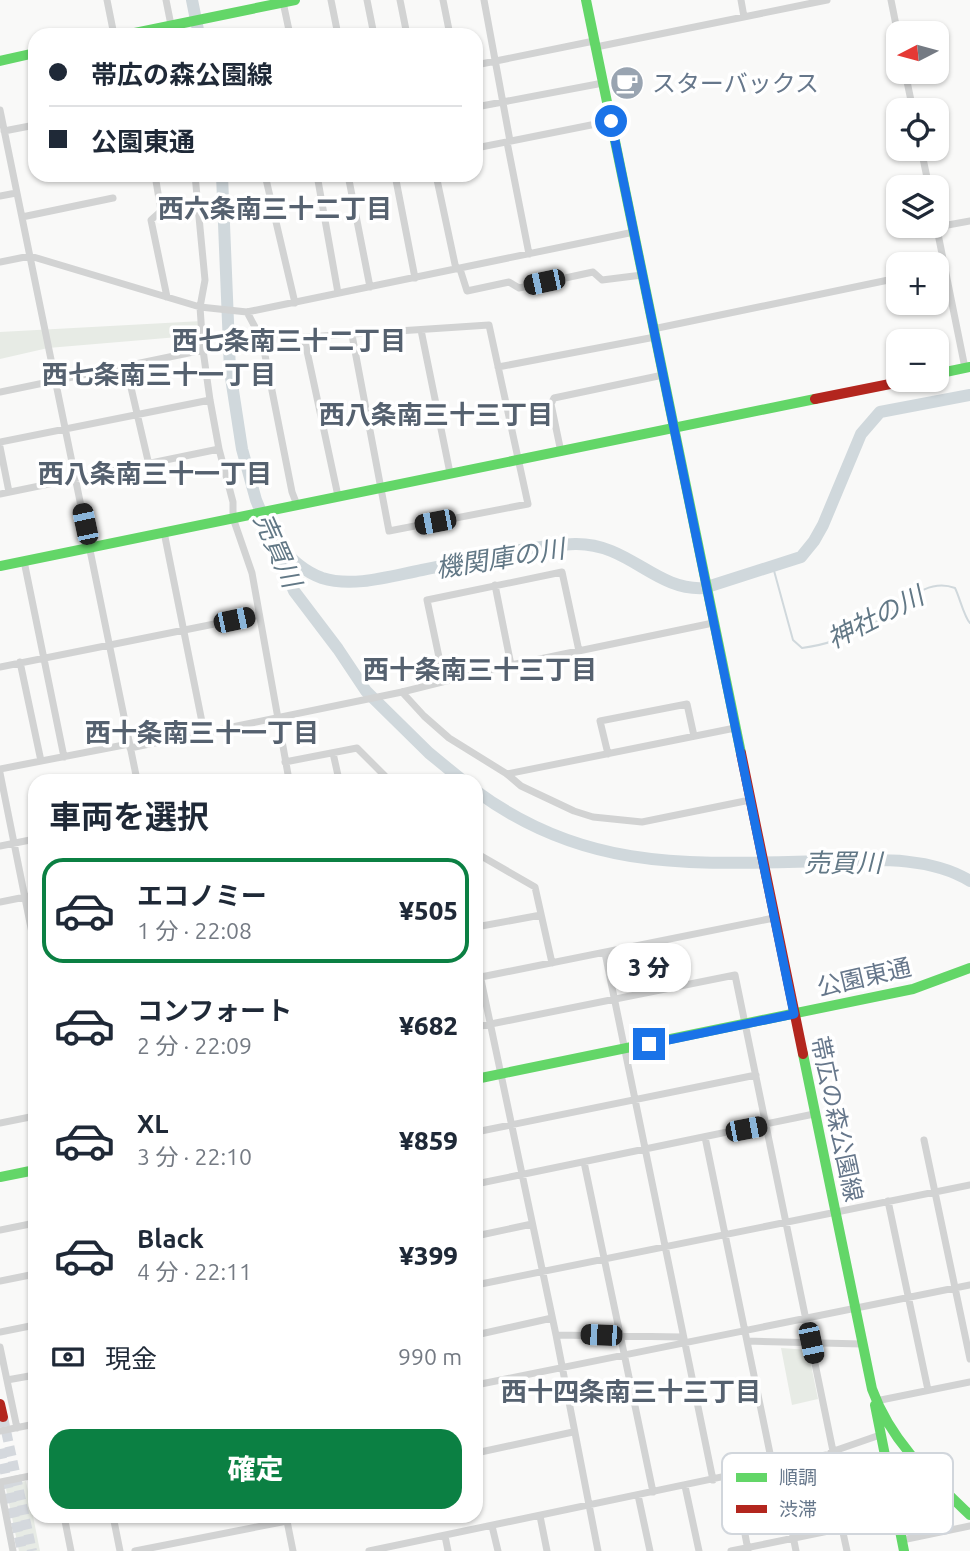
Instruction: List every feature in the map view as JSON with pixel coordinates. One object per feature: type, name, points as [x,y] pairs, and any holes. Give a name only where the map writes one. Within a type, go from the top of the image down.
[{"type":"street","points":[[107,0],[113,28]]},
{"type":"street","points":[[166,0],[172,28]]},
{"type":"street","points":[[175,28],[295,0]]},
{"type":"street","points":[[331,0],[337,28]]},
{"type":"street","points":[[367,0],[373,28]]},
{"type":"street","points":[[400,0],[406,28]]},
{"type":"street","points":[[443,0],[449,28]]},
{"type":"street","points":[[484,0],[529,254]]},
{"type":"street","name":"帯広の森公園線","points":[[586,0],[862,1344],[876,1401],[898,1440],[909,1453]]},
{"type":"street","points":[[741,0],[744,17]]},
{"type":"street","points":[[483,64],[827,0]]},
{"type":"street","points":[[891,0],[895,21]]},
{"type":"street","points":[[281,2],[288,28]]},
{"type":"street","points":[[0,61],[28,55]]},
{"type":"street","points":[[483,106],[603,83]]},
{"type":"street","points":[[0,110],[135,774]]},
{"type":"street","points":[[483,146],[611,121]]},
{"type":"street","points":[[4,131],[28,126]]},
{"type":"street","points":[[156,182],[161,211],[151,220],[167,297]]},
{"type":"street","points":[[196,182],[205,280],[203,350],[210,400],[219,449],[252,573],[288,774]]},
{"type":"street","points":[[267,182],[295,303]]},
{"type":"street","points":[[318,182],[338,293]]},
{"type":"street","points":[[349,182],[370,287]]},
{"type":"street","points":[[396,182],[415,278]]},
{"type":"street","points":[[438,182],[458,269],[467,291],[509,282],[519,288],[593,272],[602,280],[642,275]]},
{"type":"street","points":[[0,196],[16,193]]},
{"type":"street","points":[[22,217],[113,198]]},
{"type":"street","points":[[949,223],[970,220]]},
{"type":"street","points":[[0,262],[30,256],[203,307],[245,311],[295,303],[634,232]]},
{"type":"street","points":[[498,367],[886,281]]},
{"type":"street","points":[[949,282],[968,367],[949,371]]},
{"type":"street","points":[[245,311],[262,340],[292,492],[292,506]]},
{"type":"street","points":[[262,340],[489,326],[528,504],[389,531],[352,335]]},
{"type":"street","points":[[421,330],[450,473]]},
{"type":"street","points":[[304,337],[338,496]]},
{"type":"street","points":[[0,392],[203,350]]},
{"type":"street","points":[[126,366],[149,465]]},
{"type":"street","points":[[561,452],[551,404],[554,398],[663,375]]},
{"type":"street","points":[[0,566],[886,385]]},
{"type":"street","points":[[9,492],[0,444],[210,400]]},
{"type":"street","points":[[0,494],[219,449]]},
{"type":"street","points":[[164,532],[204,732]]},
{"type":"street","points":[[24,561],[64,757]]},
{"type":"street","points":[[444,681],[427,600],[562,572],[579,651]]},
{"type":"street","points":[[495,585],[511,665]]},
{"type":"street","points":[[0,667],[259,615]]},
{"type":"street","points":[[28,912],[0,771],[41,761],[277,718],[713,623]]},
{"type":"street","points":[[20,663],[41,761]]},
{"type":"street","points":[[400,692],[449,738],[522,786],[574,811],[593,817],[642,822],[750,800]]},
{"type":"street","points":[[608,754],[600,721],[687,704],[694,736]]},
{"type":"street","points":[[507,774],[735,728]]},
{"type":"street","points":[[285,762],[357,748],[383,774]]},
{"type":"street","points":[[333,753],[338,774]]},
{"type":"street","points":[[0,846],[28,840]]},
{"type":"street","points":[[483,857],[535,887],[552,963]]},
{"type":"street","points":[[0,902],[28,896]]},
{"type":"street","points":[[483,926],[541,915]]},
{"type":"street","points":[[483,973],[605,953],[774,918]]},
{"type":"street","points":[[605,953],[713,1480]]},
{"type":"street","name":"公園東通","points":[[483,1078],[913,989],[970,968]]},
{"type":"street","points":[[483,1026],[734,975],[806,1318],[830,1453],[880,1435]]},
{"type":"street","points":[[483,991],[556,1335],[598,1551]]},
{"type":"street","points":[[483,1131],[756,1075]]},
{"type":"street","points":[[483,1182],[814,1114]]},
{"type":"street","points":[[0,1123],[28,1117]]},
{"type":"street","points":[[705,1137],[744,1330],[773,1453]]},
{"type":"street","points":[[925,1140],[970,1359]]},
{"type":"street","points":[[584,1162],[653,1492]]},
{"type":"street","points":[[0,1177],[28,1171]]},
{"type":"street","points":[[483,1284],[970,1185]]},
{"type":"street","points":[[888,1201],[928,1390]]},
{"type":"street","points":[[0,1230],[28,1224]]},
{"type":"street","points":[[483,1234],[532,1224]]},
{"type":"street","points":[[0,1281],[28,1275]]},
{"type":"street","points":[[483,1384],[624,1356],[683,1340],[970,1284]]},
{"type":"street","points":[[483,1333],[552,1318]]},
{"type":"street","points":[[0,1332],[28,1326]]},
{"type":"street","points":[[556,1335],[620,1335],[683,1340]]},
{"type":"street","points":[[747,1341],[862,1344]]},
{"type":"street","points":[[0,1347],[17,1428]]},
{"type":"street","points":[[7,1380],[28,1376]]},
{"type":"street","points":[[884,1453],[875,1411],[876,1401],[970,1382]]},
{"type":"street","points":[[0,1404],[3,1417]]},
{"type":"street","points":[[0,1431],[28,1426]]},
{"type":"street","points":[[483,1451],[573,1432]]},
{"type":"street","points":[[13,1551],[0,1483],[28,1477]]},
{"type":"street","points":[[369,1551],[398,1548],[722,1478]]},
{"type":"street","points":[[685,1486],[699,1551]]},
{"type":"street","points":[[638,1495],[650,1551]]},
{"type":"street","name":"帯広の森公園線","points":[[953,1498],[970,1515]]},
{"type":"street","points":[[540,1516],[547,1551]]},
{"type":"street","points":[[65,1523],[71,1551]]},
{"type":"street","points":[[114,1523],[120,1551]]},
{"type":"street","points":[[135,1551],[263,1523]]},
{"type":"street","points":[[287,1523],[293,1551]]},
{"type":"street","points":[[492,1526],[498,1551]]},
{"type":"street","points":[[793,1534],[796,1551]]},
{"type":"street","points":[[731,1551],[815,1534]]},
{"type":"street","points":[[901,1534],[904,1551]]},
{"type":"street","points":[[902,1540],[931,1534]]},
{"type":"street","points":[[445,1536],[448,1551]]},
{"type":"shaded area","points":[[202,321],[202,335],[48,348],[0,359],[0,332]]},
{"type":"shaded area","points":[[781,1348],[808,1350],[818,1399],[792,1405]]},
{"type":"shaded area","points":[[26,1481],[28,1523],[34,1523],[40,1551],[19,1551],[6,1489],[9,1484]]},
{"type":"waterway","name":"売買川","points":[[192,0],[198,28]]},
{"type":"waterway","name":"売買川","points":[[222,182],[230,371],[242,449],[256,500],[294,591],[366,691],[429,753],[455,774]]},
{"type":"waterway","name":"機関庫の川","points":[[276,543],[308,572],[334,581],[372,580],[517,550],[575,544],[611,551],[671,582],[704,588],[801,557],[823,525],[861,434],[880,412],[970,395]]},
{"type":"waterway","name":"神社の川","points":[[773,567],[793,640],[802,648],[857,632],[884,617],[912,596],[932,587],[955,588],[970,623]]},
{"type":"waterway","name":"売買川","points":[[483,796],[517,818],[559,837],[600,850],[642,858],[730,863],[899,861],[936,867],[970,881]]},
{"type":"tunnel","points":[[3,1417],[32,1551]]},
{"type":"tunnel","points":[[0,1449],[22,1551]]},
{"type":"traffic: fast","points":[[159,28],[295,0]]},
{"type":"traffic: fast","points":[[586,0],[741,753]]},
{"type":"traffic: fast","points":[[0,61],[28,55]]},
{"type":"traffic: fast","points":[[949,371],[970,367]]},
{"type":"traffic: fast","points":[[0,566],[815,399]]},
{"type":"traffic: fast","points":[[483,1078],[913,989],[970,968]]},
{"type":"traffic: fast","points":[[803,1054],[872,1389],[890,1426],[909,1453]]},
{"type":"traffic: fast","points":[[0,1177],[28,1171]]},
{"type":"traffic: fast","points":[[875,1405],[885,1453]]},
{"type":"traffic: fast","points":[[953,1498],[970,1515]]},
{"type":"traffic: fast","points":[[901,1534],[904,1551]]},
{"type":"traffic: jam","points":[[815,399],[886,385]]},
{"type":"traffic: jam","points":[[741,753],[803,1054]]},
{"type":"traffic: jam","points":[[0,1404],[3,1417]]},
{"type":"place","name":"スターバックス","points":[[627,83]]},
{"type":"district","name":"西六条南三十二丁目","points":[[275,208]]},
{"type":"district","name":"西七条南三十二丁目","points":[[289,340]]},
{"type":"district","name":"西七条南三十一丁目","points":[[159,374]]},
{"type":"district","name":"西八条南三十三丁目","points":[[436,414]]},
{"type":"district","name":"西八条南三十一丁目","points":[[155,473]]},
{"type":"district","name":"西十条南三十三丁目","points":[[480,669]]},
{"type":"district","name":"西十条南三十一丁目","points":[[202,732]]},
{"type":"district","name":"西十四条南三十三丁目","points":[[631,1391]]},
{"type":"route","points":[[611,121],[794,1014],[649,1044]]}]
